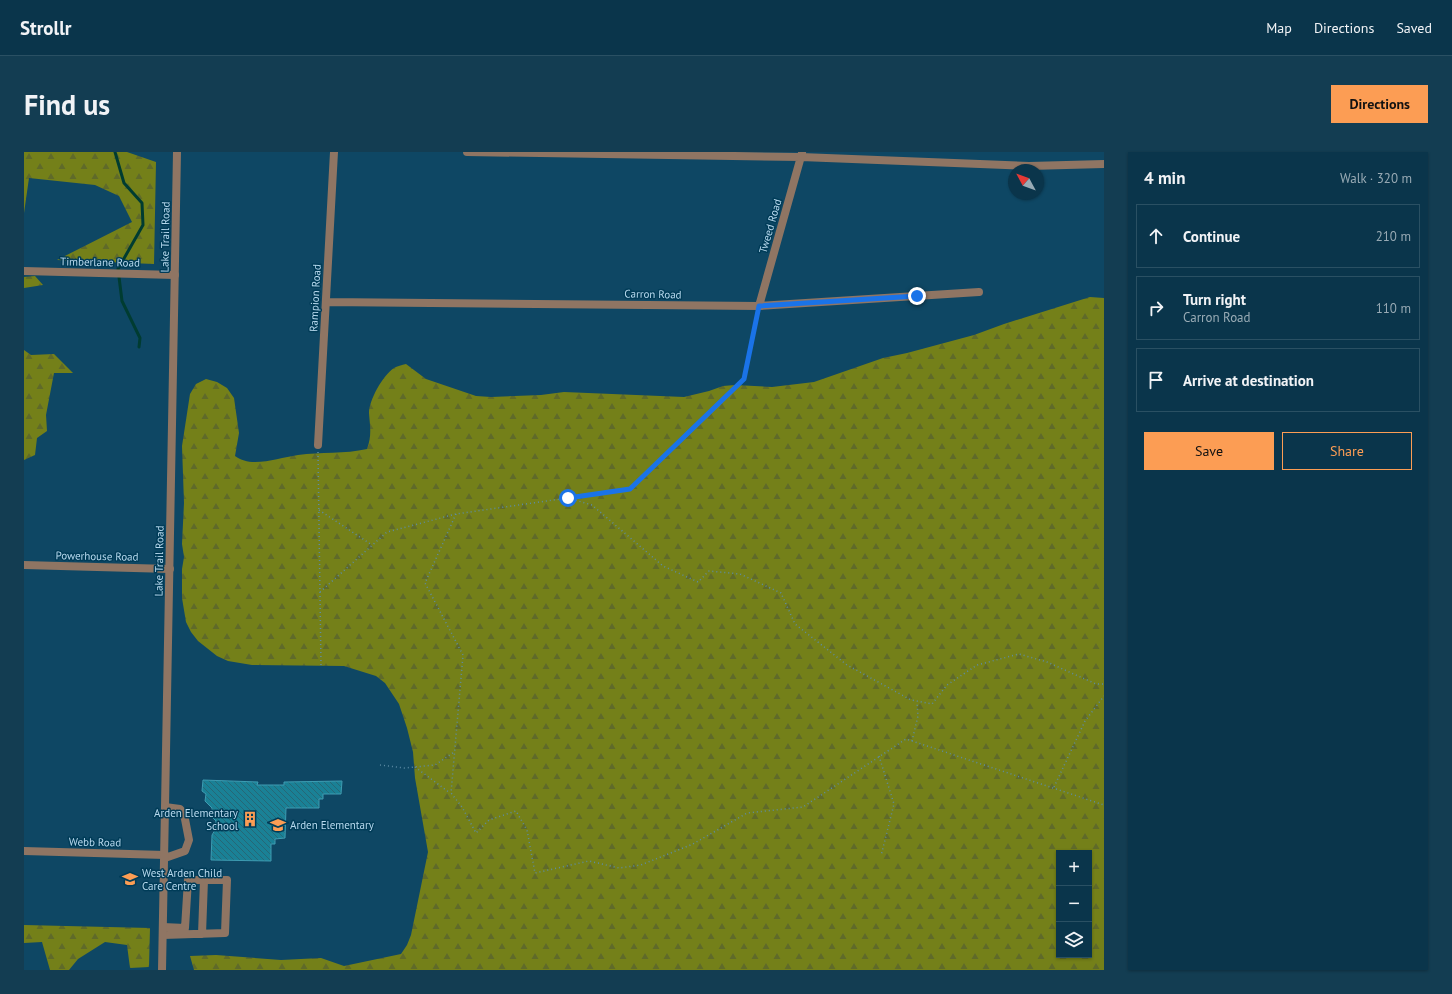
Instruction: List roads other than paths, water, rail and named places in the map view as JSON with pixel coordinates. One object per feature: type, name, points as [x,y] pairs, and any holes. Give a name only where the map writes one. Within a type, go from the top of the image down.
[{"type":"street","name":"Lake Trail Road","points":[[162,970],[178,152]]},
{"type":"street","name":"Rampion Road","points":[[318,445],[334,152]]},
{"type":"street","points":[[467,152],[801,154],[1029,166],[1104,164]]},
{"type":"street","name":"Tweed Road","points":[[759,306],[801,154]]},
{"type":"street","name":"Timberlane Road","points":[[24,271],[176,275]]},
{"type":"street","name":"Carron Road","points":[[326,302],[759,306],[979,292]]},
{"type":"street","name":"Powerhouse Road","points":[[24,565],[170,569]]},
{"type":"street","points":[[165,856],[185,851],[189,840],[184,814],[180,809],[166,807]]},
{"type":"street","name":"Webb Road","points":[[24,851],[165,856]]},
{"type":"street","points":[[188,880],[227,880],[225,934],[163,931],[185,928],[188,880]]},
{"type":"street","points":[[202,934],[204,880]]},
{"type":"waterway","points":[[115,152],[124,183],[142,203],[143,225],[118,269],[122,301],[140,338],[139,347]]},
{"type":"place","name":"Arden Elementary School","points":[[250,819]]},
{"type":"place","name":"Arden Elementary","points":[[278,825]]},
{"type":"place","name":"West Arden Child Care Centre","points":[[130,879]]}]
